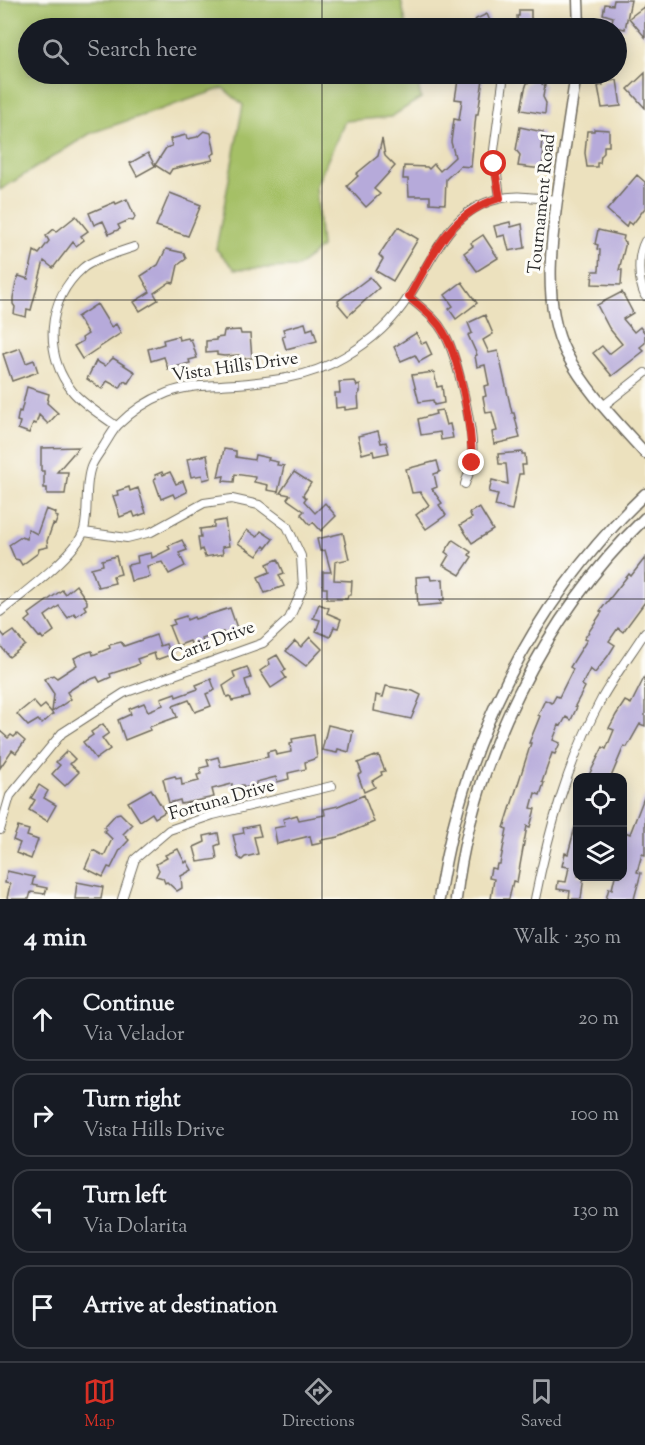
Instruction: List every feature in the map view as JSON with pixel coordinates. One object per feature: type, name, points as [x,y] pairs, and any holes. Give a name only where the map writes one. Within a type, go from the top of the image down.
[{"type":"main road","points":[[578,0],[579,18]]},
{"type":"main road","name":"Tournament Road","points":[[574,84],[557,200],[550,266],[555,320],[565,351],[584,382],[645,453]]},
{"type":"main road","points":[[440,899],[453,824],[483,732],[502,689],[531,637],[561,591],[592,550],[645,494]]},
{"type":"main road","points":[[456,899],[470,828],[481,789],[511,709],[535,663],[574,602],[603,564],[645,518]]},
{"type":"street","points":[[500,198],[494,150],[503,84]]},
{"type":"street","name":"Vista Hills Drive","points":[[84,532],[91,468],[116,426],[141,406],[168,392],[188,387],[273,382],[309,373],[342,359],[386,326],[409,297],[444,236],[456,222],[483,203],[500,198],[528,197],[557,200]]},
{"type":"street","points":[[645,241],[642,247],[639,272],[645,296]]},
{"type":"street","points":[[116,426],[75,394],[61,375],[51,329],[58,303],[70,281],[84,266],[134,247]]},
{"type":"street","points":[[409,297],[430,315],[444,332],[457,365],[472,442],[472,463],[465,484]]},
{"type":"street","points":[[603,406],[645,373]]},
{"type":"street","name":"Cariz Drive","points":[[0,830],[10,796],[62,733],[124,693],[263,643],[290,619],[303,588],[300,556],[287,526],[259,505],[232,499],[204,503],[151,532],[128,538],[84,532]]},
{"type":"street","points":[[0,612],[52,569],[84,532]]},
{"type":"street","points":[[535,899],[546,845],[566,779],[602,698],[645,632]]},
{"type":"street","name":"Fortuna Drive","points":[[122,899],[135,859],[169,830],[213,815],[332,786]]},
{"type":"green space","points":[[0,0],[401,0],[405,18],[18,18],[18,84],[418,84],[421,98],[391,117],[345,121],[316,186],[321,247],[298,267],[235,269],[216,249],[243,105],[223,88],[91,133],[0,190]]},
{"type":"building","points":[[614,0],[631,0],[627,19],[603,14],[605,4],[613,5]]},
{"type":"building","points":[[645,6],[645,37],[629,18]]},
{"type":"building","points":[[519,10],[531,10],[531,18],[517,18]]},
{"type":"building","points":[[645,73],[645,108],[628,89]]},
{"type":"building","points":[[457,84],[482,84],[478,114],[476,114],[471,167],[460,166],[446,179],[445,204],[430,203],[430,196],[409,196],[408,179],[403,179],[404,166],[429,169],[434,164],[440,171],[455,157],[451,142],[454,119],[459,120],[462,100],[455,99]]},
{"type":"building","points":[[527,84],[545,85],[543,97],[546,103],[545,114],[521,110]]},
{"type":"building","points":[[618,84],[621,106],[602,108],[598,86]]},
{"type":"building","points":[[520,127],[543,132],[542,169],[518,166],[520,155],[516,150]]},
{"type":"building","points":[[594,129],[609,130],[609,146],[604,146],[604,153],[597,167],[587,167],[585,153],[587,131],[594,131]]},
{"type":"building","points":[[204,131],[211,133],[215,153],[211,155],[213,160],[172,169],[169,174],[155,165],[166,148],[172,146],[170,139],[186,135],[187,139],[197,137]]},
{"type":"building","points":[[382,139],[385,156],[395,166],[374,189],[380,194],[366,207],[347,186],[358,176],[356,174],[378,156]]},
{"type":"building","points":[[148,153],[155,166],[137,176],[130,163]]},
{"type":"building","points":[[637,175],[645,182],[645,208],[632,225],[628,222],[626,227],[607,210]]},
{"type":"building","points":[[170,193],[201,205],[188,236],[156,226]]},
{"type":"building","points":[[127,199],[135,217],[133,221],[129,220],[118,225],[120,229],[109,234],[103,221],[94,225],[89,213]]},
{"type":"building","points":[[76,216],[88,231],[81,236],[84,240],[76,246],[73,242],[53,268],[44,261],[31,310],[27,309],[26,317],[14,314],[13,298],[16,282],[19,276],[28,279],[34,251],[39,254],[49,241],[46,236],[54,229],[56,232]]},
{"type":"building","points":[[510,222],[511,227],[522,224],[525,248],[509,251],[505,235],[497,237],[494,226]]},
{"type":"building","points":[[398,227],[418,239],[393,281],[376,271],[383,259],[379,255]]},
{"type":"building","points":[[598,230],[624,236],[623,241],[626,242],[619,270],[622,270],[621,285],[592,284],[593,271],[599,271],[600,250],[595,244]]},
{"type":"building","points":[[483,235],[498,258],[477,271],[464,253],[473,246],[471,243]]},
{"type":"building","points":[[166,249],[184,253],[186,259],[178,265],[174,283],[170,282],[154,293],[158,300],[140,311],[134,302],[150,292],[141,276],[158,265]]},
{"type":"building","points":[[370,277],[379,288],[348,316],[338,301]]},
{"type":"building","points":[[462,282],[477,303],[456,319],[449,309],[453,306],[445,295]]},
{"type":"building","points":[[622,292],[633,313],[623,319],[634,332],[640,327],[645,333],[645,343],[640,347],[644,351],[612,376],[593,353],[602,346],[609,354],[622,344],[609,328],[597,305]]},
{"type":"building","points":[[97,304],[111,327],[116,324],[121,333],[82,359],[74,346],[83,341],[82,338],[88,334],[77,317]]},
{"type":"building","points":[[485,315],[493,334],[483,340],[489,353],[498,351],[520,438],[494,444],[492,432],[497,431],[492,412],[486,413],[483,397],[486,396],[484,386],[489,385],[485,365],[477,367],[475,356],[477,355],[468,335],[472,333],[468,323]]},
{"type":"building","points":[[305,323],[307,330],[313,328],[317,341],[286,349],[282,336],[285,335],[283,329]]},
{"type":"building","points":[[240,330],[241,334],[250,334],[252,358],[240,359],[239,355],[224,356],[217,355],[217,352],[206,353],[206,341],[223,337],[224,331]]},
{"type":"building","points":[[416,333],[422,344],[426,342],[432,355],[419,362],[415,355],[401,361],[394,347]]},
{"type":"building","points":[[178,336],[179,340],[191,339],[197,358],[189,360],[190,363],[168,369],[164,357],[151,361],[148,349],[164,344],[163,340]]},
{"type":"building","points":[[20,348],[26,363],[34,360],[38,372],[12,381],[3,354]]},
{"type":"building","points":[[113,358],[135,372],[128,383],[124,381],[120,388],[107,381],[102,389],[87,379],[96,361],[105,366]]},
{"type":"building","points":[[434,372],[437,387],[442,386],[444,403],[434,405],[433,400],[419,402],[412,375]]},
{"type":"building","points":[[355,381],[357,386],[360,385],[359,408],[345,410],[345,407],[336,408],[335,393],[340,393],[339,382]]},
{"type":"building","points":[[27,387],[49,394],[47,403],[58,413],[48,424],[39,415],[29,433],[18,429],[20,422],[17,421]]},
{"type":"building","points":[[442,410],[446,425],[450,424],[453,438],[441,440],[440,432],[421,435],[418,419]]},
{"type":"building","points":[[378,431],[381,443],[386,442],[389,453],[374,456],[373,451],[362,454],[358,436]]},
{"type":"building","points":[[79,447],[57,472],[68,472],[65,494],[47,494],[47,488],[44,488],[44,471],[41,471],[41,448]]},
{"type":"building","points":[[224,449],[236,451],[236,457],[254,460],[255,455],[269,458],[268,460],[278,462],[277,465],[284,466],[278,492],[267,490],[268,485],[254,482],[255,477],[235,474],[234,482],[223,481],[224,476],[218,477]]},
{"type":"building","points":[[522,452],[525,454],[526,465],[522,465],[523,474],[519,474],[512,510],[495,506],[498,494],[489,492],[492,480],[508,484],[506,464],[499,464],[498,454]]},
{"type":"building","points":[[207,455],[211,478],[203,480],[202,475],[191,477],[187,459]]},
{"type":"building","points":[[437,461],[440,472],[434,474],[437,487],[432,489],[442,503],[439,505],[446,515],[426,529],[416,515],[429,505],[420,492],[412,493],[406,469]]},
{"type":"building","points":[[162,472],[163,475],[170,472],[176,484],[183,481],[187,492],[175,498],[173,494],[161,499],[154,479],[155,475]]},
{"type":"building","points":[[294,472],[311,483],[303,495],[306,498],[304,501],[315,513],[325,503],[336,516],[321,531],[313,522],[310,525],[301,514],[304,511],[287,499],[290,495],[280,493]]},
{"type":"building","points":[[129,487],[130,491],[138,488],[146,513],[135,517],[133,512],[120,517],[113,496],[118,495],[117,491]]},
{"type":"building","points":[[479,507],[493,530],[472,543],[460,525],[472,518],[469,513]]},
{"type":"building","points":[[46,509],[56,513],[55,516],[58,517],[47,541],[48,547],[39,549],[38,553],[22,565],[19,560],[15,559],[9,545],[21,537],[27,539],[28,529],[37,534]]},
{"type":"building","points":[[225,520],[229,546],[222,547],[223,554],[205,557],[202,549],[200,551],[198,537],[201,537],[200,529],[214,527],[214,522]]},
{"type":"building","points":[[247,530],[257,537],[261,531],[273,539],[257,556],[238,543]]},
{"type":"building","points":[[343,533],[349,559],[335,562],[334,580],[352,581],[351,595],[348,595],[347,599],[327,599],[327,588],[323,588],[323,572],[331,572],[325,550],[320,551],[317,539]]},
{"type":"building","points":[[182,540],[187,550],[179,553],[185,566],[169,574],[162,562],[147,566],[150,577],[131,581],[127,565],[138,563],[137,556],[151,553],[152,558],[170,549],[168,546]]},
{"type":"building","points":[[453,540],[471,552],[469,555],[472,557],[460,575],[443,565],[449,555],[445,552]]},
{"type":"building","points":[[116,556],[121,574],[113,576],[115,583],[98,587],[91,568],[103,565],[102,560]]},
{"type":"building","points":[[645,558],[645,602],[623,632],[618,628],[609,641],[615,645],[608,656],[595,673],[590,669],[582,685],[585,687],[571,720],[566,717],[561,726],[559,725],[553,740],[560,743],[555,754],[552,753],[540,795],[535,793],[531,808],[535,809],[530,827],[527,826],[517,882],[513,881],[509,899],[491,899],[494,879],[489,878],[491,868],[496,869],[497,864],[500,864],[507,829],[504,828],[531,743],[529,743],[540,716],[538,715],[545,700],[552,703],[556,696],[559,697],[573,669],[570,667],[587,640],[584,639],[602,612],[600,611],[629,574],[631,576]]},
{"type":"building","points":[[278,559],[284,573],[279,575],[284,586],[265,593],[258,577],[270,572],[267,564]]},
{"type":"building","points":[[430,576],[431,580],[443,579],[444,600],[440,600],[441,604],[418,606],[416,577]]},
{"type":"building","points":[[76,585],[87,601],[84,606],[86,609],[68,618],[59,606],[45,616],[54,631],[43,639],[39,637],[26,621],[31,617],[29,614],[62,590],[65,594]]},
{"type":"building","points":[[319,604],[329,608],[327,613],[341,619],[338,628],[334,627],[330,637],[316,631],[320,620],[313,618]]},
{"type":"building","points":[[230,608],[238,631],[225,635],[223,632],[202,639],[203,642],[192,646],[190,641],[177,646],[169,626],[175,624],[173,620],[186,616],[187,620],[194,617],[195,619]]},
{"type":"building","points":[[0,631],[5,637],[14,631],[25,645],[9,657],[0,645]]},
{"type":"building","points":[[156,635],[160,646],[166,644],[170,655],[156,660],[154,653],[137,659],[139,664],[110,674],[111,677],[100,682],[97,677],[84,681],[67,692],[71,699],[52,712],[54,694],[44,679],[53,675],[57,678],[77,665],[74,658],[85,653],[92,651],[93,655],[110,648],[109,645],[121,642],[124,646]]},
{"type":"building","points":[[310,637],[322,649],[306,666],[286,651],[295,641],[301,647]]},
{"type":"building","points":[[277,655],[286,670],[282,672],[286,678],[271,688],[260,671],[270,664],[268,660]]},
{"type":"building","points":[[247,667],[251,678],[245,680],[250,697],[232,701],[230,696],[227,697],[223,686],[235,678],[233,672]]},
{"type":"building","points":[[645,676],[645,726],[640,724],[627,747],[624,746],[613,773],[590,773],[603,747],[606,749],[614,730],[609,728],[616,715],[625,701],[631,704]]},
{"type":"building","points":[[211,679],[215,690],[206,694],[211,706],[195,712],[189,700],[173,706],[177,717],[149,727],[150,730],[125,740],[118,720],[131,714],[129,709],[144,703],[148,711],[163,705],[161,698],[175,693],[176,697],[198,689],[196,685]]},
{"type":"building","points":[[386,686],[413,691],[421,695],[411,719],[374,711],[376,695],[383,697]]},
{"type":"building","points":[[33,701],[40,709],[45,705],[53,714],[42,724],[38,720],[28,726],[17,714]]},
{"type":"building","points":[[103,724],[109,733],[102,738],[110,749],[96,759],[83,742],[93,735],[91,732]]},
{"type":"building","points":[[328,725],[353,731],[349,752],[338,749],[337,753],[322,750]]},
{"type":"building","points":[[0,731],[8,738],[17,734],[25,741],[16,753],[12,750],[0,768]]},
{"type":"building","points":[[314,735],[317,758],[305,762],[306,769],[288,773],[289,779],[277,782],[276,777],[244,788],[243,785],[232,787],[232,784],[212,789],[214,797],[181,804],[180,800],[169,803],[163,779],[175,776],[176,779],[181,778],[182,785],[199,781],[197,775],[201,774],[200,768],[209,766],[207,760],[218,757],[221,767],[268,757],[267,752],[275,750],[276,755],[291,752],[292,739]]},
{"type":"building","points":[[67,751],[75,759],[70,764],[79,772],[65,786],[52,774],[60,765],[56,762]]},
{"type":"building","points":[[379,756],[385,771],[372,781],[375,787],[364,792],[358,775],[362,773],[358,763]]},
{"type":"building","points":[[39,785],[48,791],[44,798],[56,805],[47,821],[29,810],[35,800],[31,798]]},
{"type":"building","points":[[151,789],[165,812],[155,818],[152,813],[140,821],[128,802]]},
{"type":"building","points":[[364,795],[374,822],[339,837],[321,840],[322,843],[312,845],[310,836],[277,844],[274,828],[285,826],[283,819],[297,815],[299,820],[325,815],[324,809]]},
{"type":"building","points":[[645,795],[645,855],[642,854],[637,872],[641,873],[634,899],[606,899],[614,881],[627,881],[627,833],[630,834]]},
{"type":"building","points":[[120,813],[132,825],[123,834],[129,840],[103,877],[85,868],[93,850],[104,856],[112,839],[104,831],[106,829],[104,827],[116,814]]},
{"type":"building","points":[[258,825],[261,836],[254,837],[258,854],[242,860],[238,857],[233,835],[244,833],[243,828]]},
{"type":"building","points":[[18,827],[29,830],[27,836],[38,840],[31,859],[16,853],[20,843],[13,840]]},
{"type":"building","points":[[218,833],[220,844],[215,846],[217,859],[198,862],[194,847],[205,842],[204,836]]},
{"type":"building","points":[[573,835],[573,881],[583,881],[581,899],[569,899],[570,891],[557,889],[558,881],[566,882],[569,867],[562,866],[565,853],[568,854]]},
{"type":"building","points":[[178,849],[185,863],[187,861],[192,870],[181,876],[182,888],[177,891],[167,882],[165,883],[163,878],[156,876],[159,870],[156,864],[167,858],[165,855]]},
{"type":"building","points":[[7,871],[34,877],[32,885],[47,888],[45,894],[31,892],[29,899],[7,899],[10,884],[5,883]]},
{"type":"building","points":[[77,882],[103,887],[101,899],[75,899]]},
{"type":"route","points":[[472,463],[472,442],[452,350],[444,332],[430,315],[409,297],[444,236],[456,222],[483,203],[500,198],[494,164]]}]
